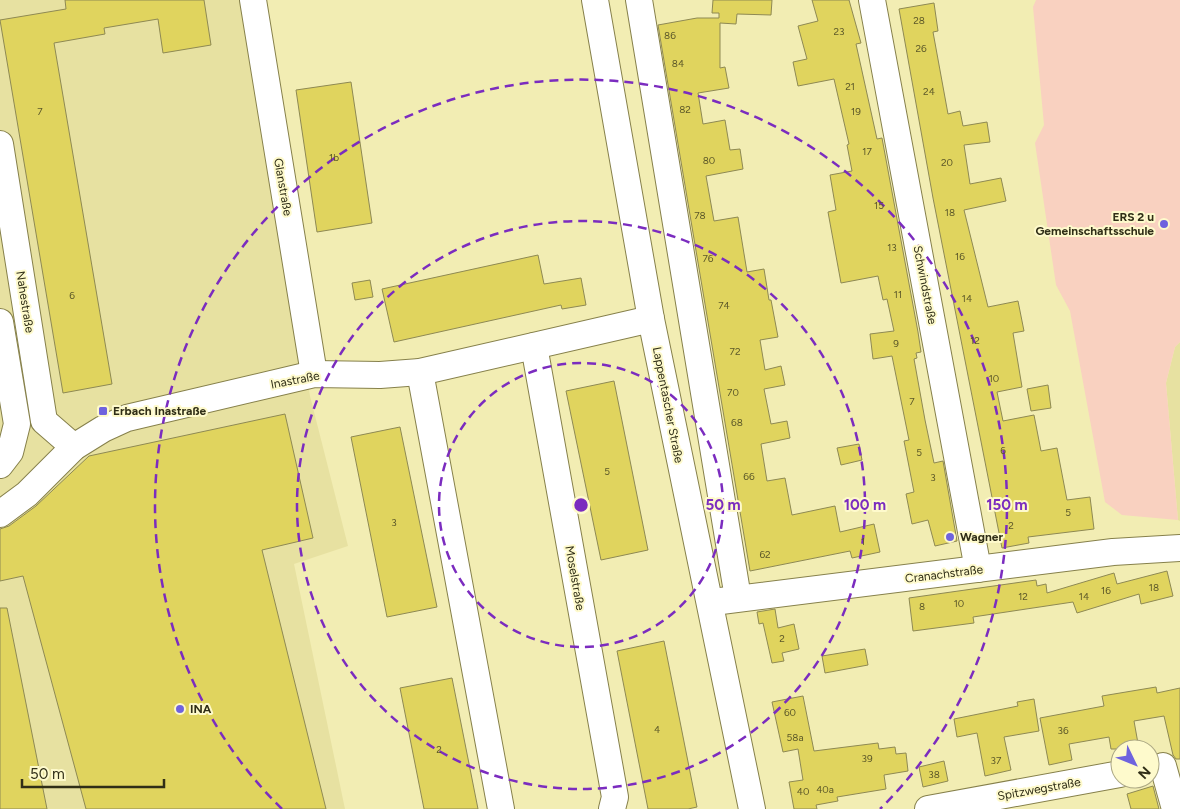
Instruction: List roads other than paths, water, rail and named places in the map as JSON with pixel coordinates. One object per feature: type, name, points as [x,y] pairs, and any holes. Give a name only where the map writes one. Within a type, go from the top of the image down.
[{"type":"street","name":"Glanstraße","points":[[253,0],[314,374]]},
{"type":"street","name":"Lappentascher Straße","points":[[595,0],[651,319],[708,603],[752,809]]},
{"type":"street","points":[[639,0],[738,598]]},
{"type":"street","name":"Schwindstraße","points":[[872,0],[978,569]]},
{"type":"street","name":"Nahestraße","points":[[0,144],[44,421],[74,447]]},
{"type":"street","name":"Inastraße","points":[[0,514],[27,494],[74,447],[103,429],[127,418],[314,374],[380,375],[420,372],[651,319]]},
{"type":"street","points":[[0,322],[17,424],[10,452],[0,465]]},
{"type":"street","name":"Moselstraße","points":[[534,346],[615,797],[612,809]]},
{"type":"street","points":[[420,372],[501,809]]},
{"type":"street","name":"Cranachstraße","points":[[708,603],[1113,552],[1180,548]]},
{"type":"street","points":[[1164,766],[1175,809]]},
{"type":"street","name":"Spitzwegstraße","points":[[928,809],[972,805],[1110,776]]},
{"type":"place","name":"ERS 2 u Gemeinschaftsschule","points":[[1164,224]]},
{"type":"place","name":"Erbach Inastraße","points":[[103,411]]},
{"type":"place","name":"Wagner","points":[[950,537]]},
{"type":"place","name":"INA","points":[[180,709]]}]
